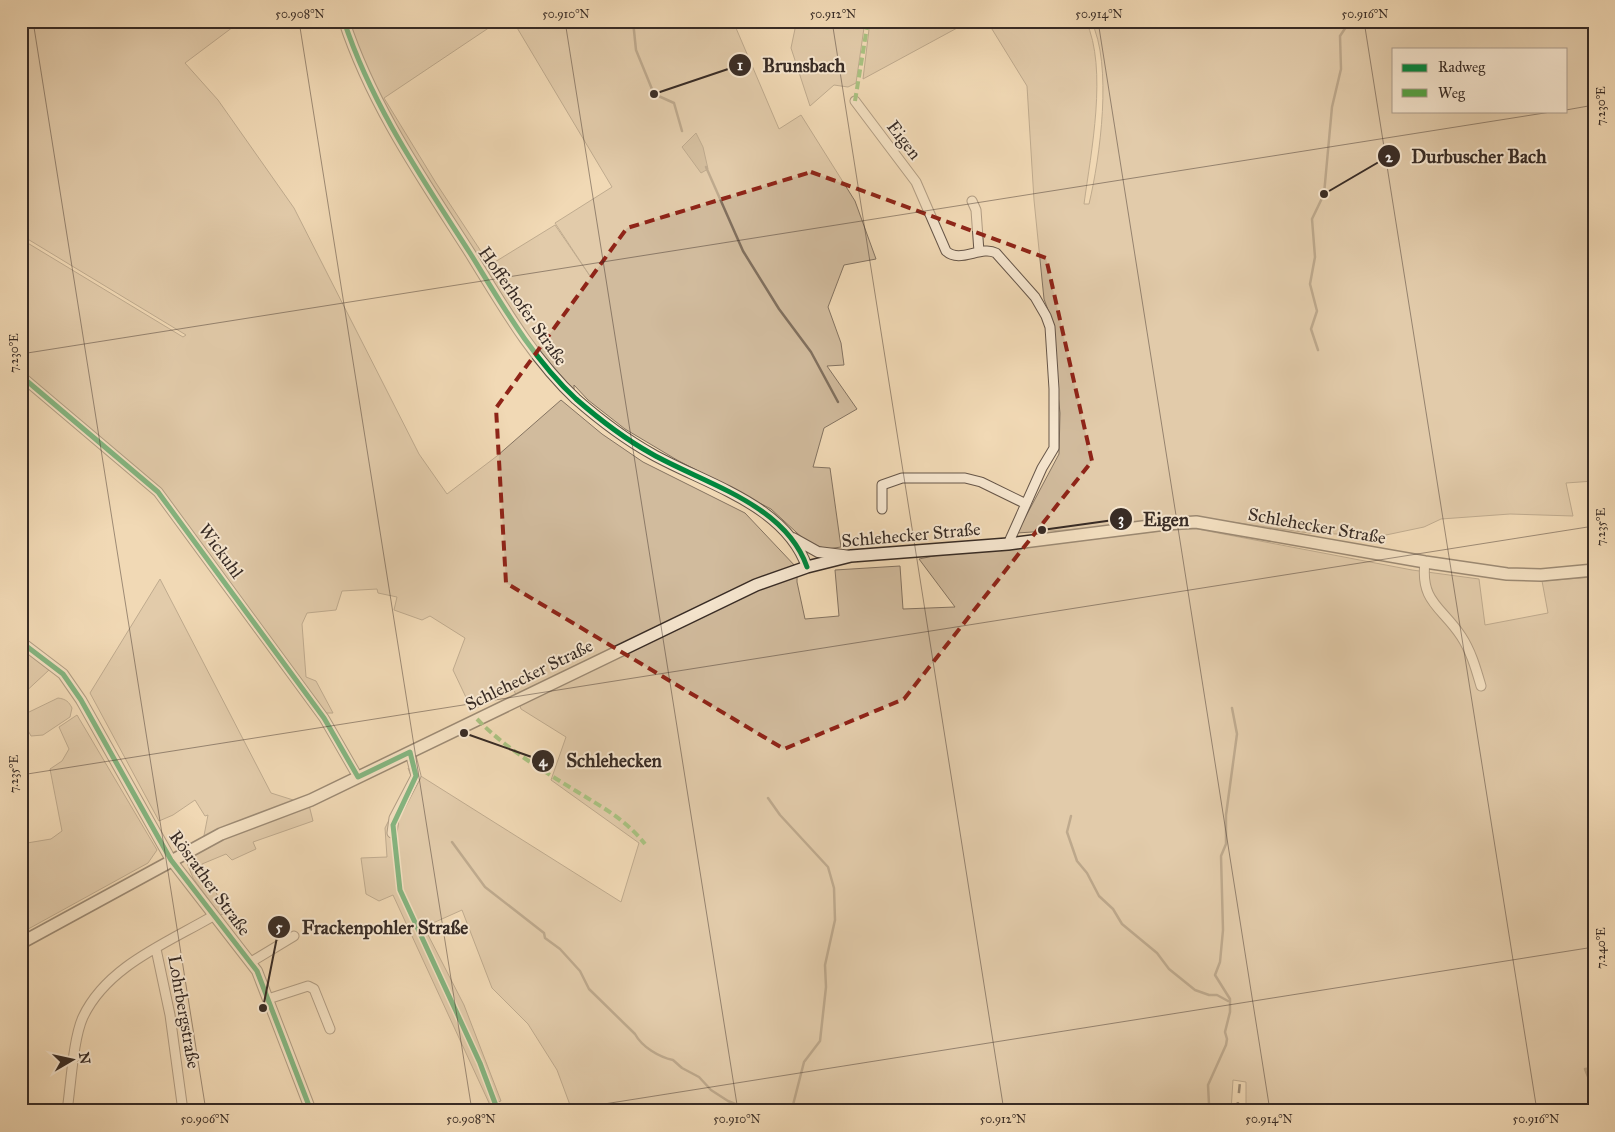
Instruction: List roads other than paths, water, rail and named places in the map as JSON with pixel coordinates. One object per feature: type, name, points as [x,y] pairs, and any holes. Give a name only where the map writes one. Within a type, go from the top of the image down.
[{"type":"main road","name":"Schlehecker Straße","points":[[21,943],[221,834],[312,800],[707,608],[773,578],[851,556],[1008,544],[1196,522],[1425,562],[1516,575],[1548,575],[1594,570]]},
{"type":"street","name":"Hofferhofer Straße","points":[[344,21],[368,83],[401,144],[510,317],[550,371],[576,398],[622,435],[653,454],[749,503],[773,520],[803,555],[807,567]]},
{"type":"street","name":"Eigen","points":[[854,101],[916,182],[946,251],[950,254],[959,255],[991,251],[996,253],[1035,297],[1050,327],[1054,389],[1054,448],[1042,468],[1008,544]]},
{"type":"street","points":[[972,201],[976,210],[979,252]]},
{"type":"street","name":"Wickuhl","points":[[21,376],[158,492],[319,710],[358,778]]},
{"type":"street","points":[[882,509],[882,485],[902,478],[973,479],[1026,504]]},
{"type":"street","points":[[786,533],[818,552],[851,556]]},
{"type":"street","points":[[1425,562],[1423,576],[1426,592],[1461,636],[1482,686]]},
{"type":"street","name":"Rösrather Straße","points":[[21,642],[63,674],[81,700],[171,860],[213,916],[251,962],[268,999],[311,1111]]},
{"type":"street","points":[[392,833],[394,818],[416,776],[410,752]]},
{"type":"street","points":[[67,1111],[82,1018],[98,993],[124,968],[213,916]]},
{"type":"street","points":[[251,962],[294,936]]},
{"type":"street","name":"Lohrbergstraße","points":[[156,949],[170,1015],[182,1111]]},
{"type":"street","points":[[268,999],[308,986],[314,989],[330,1028]]},
{"type":"waterway","points":[[633,21],[636,50],[654,94],[674,103],[682,131]]},
{"type":"waterway","points":[[1318,350],[1311,329],[1317,311],[1310,284],[1315,257],[1312,219],[1324,194],[1332,107],[1341,69],[1340,36],[1346,27],[1346,21]]},
{"type":"waterway","points":[[706,167],[743,251],[779,309],[811,352],[838,402]]},
{"type":"waterway","points":[[1209,1104],[1208,1085],[1226,1045],[1225,1032],[1230,1012],[1230,999],[1215,975],[1220,962],[1223,930],[1221,856],[1226,844],[1226,815],[1237,734],[1232,708]]},
{"type":"waterway","points":[[768,798],[780,815],[828,867],[834,888],[835,920],[825,965],[826,987],[820,1041],[804,1062],[793,1105],[788,1111]]},
{"type":"waterway","points":[[1071,816],[1067,832],[1077,861],[1087,873],[1099,896],[1113,909],[1122,924],[1157,953],[1169,969],[1195,990],[1209,995],[1217,995],[1228,1001]]},
{"type":"waterway","points":[[452,842],[485,887],[544,933],[545,938],[560,949],[580,971],[589,989],[646,1047],[657,1054],[673,1060],[682,1068],[699,1077],[711,1090],[728,1101],[752,1111]]},
{"type":"waterway","points":[[1590,1111],[1591,1084],[1585,1069],[1594,1068]]},
{"type":"railway","points":[[1237,1111],[1240,1082]]},
{"type":"place","name":"Brunsbach","points":[[654,94]]},
{"type":"place","name":"Durbuscher Bach","points":[[1324,194]]},
{"type":"place","name":"Eigen","points":[[1042,530]]},
{"type":"place","name":"Schlehecken","points":[[464,733]]},
{"type":"place","name":"Frackenpohler Straße","points":[[263,1008]]}]
